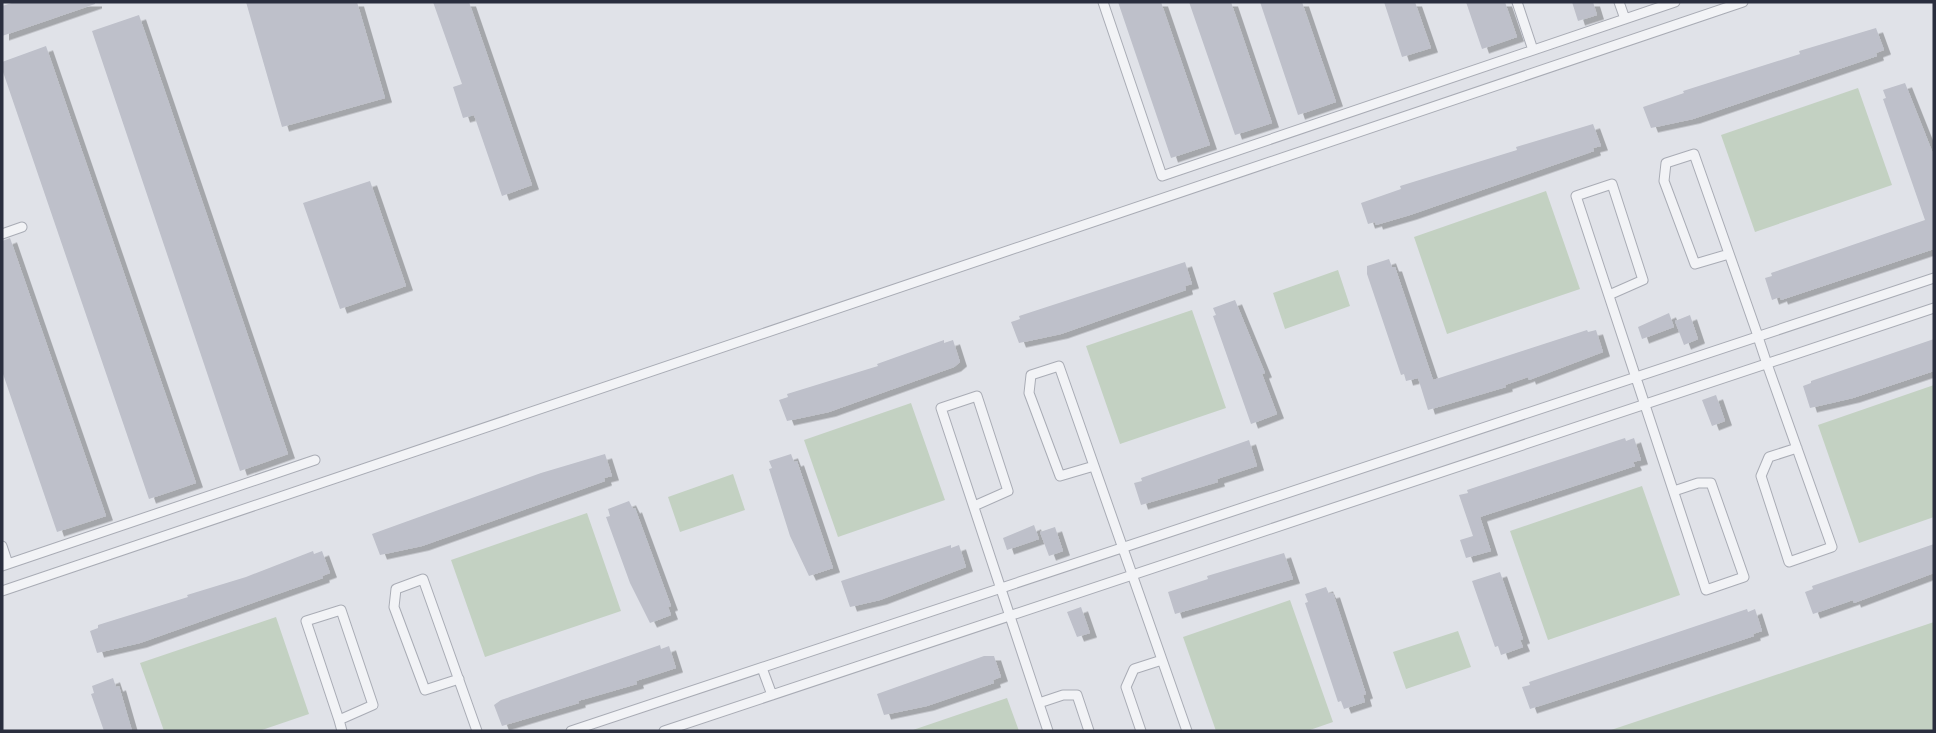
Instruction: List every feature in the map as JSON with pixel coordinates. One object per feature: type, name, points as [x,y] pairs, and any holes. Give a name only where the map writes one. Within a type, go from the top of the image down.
[{"type":"lane","points":[[1103,2],[1162,176],[1675,2]]},
{"type":"lane","points":[[1517,2],[1533,50]]},
{"type":"lane","points":[[1619,2],[1625,19]]},
{"type":"lane","points":[[2,592],[1743,2]]},
{"type":"lane","points":[[1729,254],[1695,264],[1664,181],[1666,163],[1693,154],[1729,254],[1832,547],[1789,562],[1761,476],[1769,457],[1797,448]]},
{"type":"lane","points":[[1609,295],[1643,280],[1612,184],[1576,196],[1706,590],[1744,577],[1712,483],[1698,483],[1674,491]]},
{"type":"lane","points":[[2,234],[22,227]]},
{"type":"lane","points":[[571,731],[1934,278]]},
{"type":"lane","points":[[664,731],[1934,308]]},
{"type":"lane","points":[[1094,466],[1060,476],[1029,393],[1031,375],[1059,366],[1187,731]]},
{"type":"lane","points":[[974,506],[1008,491],[977,396],[941,408],[1048,731]]},
{"type":"lane","points":[[2,546],[5,565],[316,460]]},
{"type":"lane","points":[[459,679],[425,690],[394,607],[396,589],[424,579],[459,679],[477,731]]},
{"type":"lane","points":[[339,720],[373,705],[341,610],[306,621],[342,731]]},
{"type":"lane","points":[[1141,731],[1126,687],[1134,669],[1162,660]]},
{"type":"lane","points":[[762,668],[772,695]]},
{"type":"lane","points":[[1039,703],[1063,695],[1077,695],[1089,731]]},
{"type":"green space","points":[[1858,88],[1892,185],[1755,232],[1721,135]]},
{"type":"green space","points":[[1546,191],[1580,289],[1447,334],[1414,237]]},
{"type":"green space","points":[[1338,270],[1350,306],[1285,329],[1273,293]]},
{"type":"green space","points":[[1192,310],[1226,408],[1120,444],[1086,346]]},
{"type":"green space","points":[[1934,385],[1934,517],[1859,543],[1818,425]]},
{"type":"green space","points":[[911,403],[945,500],[838,537],[804,440]]},
{"type":"green space","points":[[733,474],[745,510],[680,532],[668,497]]},
{"type":"green space","points":[[1642,486],[1680,595],[1548,640],[1510,531]]},
{"type":"green space","points":[[587,513],[621,611],[485,657],[451,560]]},
{"type":"green space","points":[[1290,600],[1333,722],[1307,731],[1216,731],[1183,637]]},
{"type":"green space","points":[[276,617],[309,714],[259,731],[164,731],[140,663]]},
{"type":"green space","points":[[1934,622],[1934,731],[1608,731]]},
{"type":"green space","points":[[1458,631],[1471,667],[1406,689],[1393,652]]},
{"type":"green space","points":[[1007,698],[1019,731],[910,731]]},
{"type":"building","points":[[15,2],[95,4],[2,36],[2,6]]},
{"type":"building","points":[[246,2],[357,2],[385,98],[282,127]]},
{"type":"building","points":[[433,2],[469,2],[532,185],[502,196],[474,115],[463,118],[453,87],[462,84]]},
{"type":"building","points":[[1118,2],[1161,2],[1210,145],[1171,158]]},
{"type":"building","points":[[1189,2],[1231,2],[1272,123],[1235,135]]},
{"type":"building","points":[[1260,2],[1302,2],[1336,102],[1298,115]]},
{"type":"building","points":[[1384,2],[1415,2],[1431,48],[1402,57]]},
{"type":"building","points":[[1466,2],[1505,2],[1517,37],[1482,49]]},
{"type":"building","points":[[1572,2],[1593,2],[1597,15],[1578,21]]},
{"type":"building","points":[[139,15],[288,454],[240,471],[92,31]]},
{"type":"building","points":[[1876,28],[1884,50],[1876,53],[1877,56],[1693,119],[1651,128],[1643,107],[1684,93],[1683,91],[1800,54],[1799,51]]},
{"type":"building","points":[[46,46],[196,483],[149,499],[2,69],[2,62]]},
{"type":"building","points":[[1905,83],[1934,156],[1934,249],[1781,300],[1780,297],[1772,300],[1765,278],[1772,276],[1771,273],[1925,220],[1883,99],[1886,98],[1883,90]]},
{"type":"building","points":[[1593,124],[1601,146],[1593,148],[1594,151],[1410,215],[1376,225],[1375,222],[1368,224],[1361,203],[1401,189],[1400,186]]},
{"type":"building","points":[[370,181],[406,286],[340,309],[303,203]]},
{"type":"building","points":[[10,238],[106,516],[57,532],[2,371],[2,241]]},
{"type":"building","points":[[1389,259],[1392,267],[1395,267],[1433,380],[1587,330],[1596,330],[1603,352],[1529,380],[1528,377],[1505,385],[1506,387],[1428,410],[1418,378],[1406,381],[1404,374],[1401,375],[1367,274],[1367,266]]},
{"type":"building","points":[[1185,262],[1192,284],[1185,286],[1186,290],[1061,334],[1019,343],[1011,322],[1020,319],[1019,316]]},
{"type":"building","points":[[1235,300],[1265,373],[1262,374],[1277,414],[1251,424],[1213,316],[1216,315],[1213,308]]},
{"type":"building","points":[[1669,313],[1674,327],[1642,339],[1638,327]]},
{"type":"building","points":[[1690,315],[1698,339],[1684,345],[1675,321]]},
{"type":"building","points":[[1934,339],[1934,371],[1853,398],[1810,408],[1803,386],[1811,381]]},
{"type":"building","points":[[944,340],[944,343],[953,340],[960,362],[954,367],[829,412],[787,421],[779,400],[788,397],[787,394],[878,366],[877,364]]},
{"type":"building","points":[[1716,395],[1725,421],[1712,426],[1702,400]]},
{"type":"building","points":[[1625,438],[1626,441],[1634,438],[1641,460],[1633,462],[1635,466],[1480,517],[1491,551],[1466,558],[1460,540],[1473,536],[1459,495],[1468,493],[1467,490]]},
{"type":"building","points":[[1249,440],[1257,466],[1217,479],[1218,482],[1141,505],[1134,483],[1142,481],[1141,478]]},
{"type":"building","points":[[605,454],[612,476],[604,478],[605,481],[422,546],[380,555],[372,534],[541,473]]},
{"type":"building","points":[[791,454],[794,462],[797,461],[833,568],[809,576],[790,536],[769,469],[772,468],[769,461]]},
{"type":"building","points":[[629,501],[633,509],[635,508],[671,606],[668,607],[671,615],[650,623],[630,583],[606,517],[610,516],[608,509]]},
{"type":"building","points":[[1034,525],[1039,539],[1007,550],[1003,538]]},
{"type":"building","points":[[1055,527],[1063,551],[1049,556],[1040,532]]},
{"type":"building","points":[[1934,544],[1934,573],[1854,603],[1853,600],[1813,614],[1805,592],[1813,589],[1812,586]]},
{"type":"building","points":[[951,545],[951,548],[959,545],[966,567],[880,600],[850,607],[841,581]]},
{"type":"building","points":[[313,551],[314,554],[322,551],[330,573],[322,576],[323,578],[140,643],[97,653],[90,631],[98,628],[98,625],[188,597],[187,595],[246,577]]},
{"type":"building","points":[[1284,553],[1293,579],[1175,614],[1168,592],[1208,579],[1207,576]]},
{"type":"building","points":[[1500,572],[1523,639],[1520,640],[1523,647],[1501,655],[1498,646],[1495,647],[1472,581]]},
{"type":"building","points":[[1326,587],[1329,594],[1333,593],[1366,694],[1363,695],[1365,702],[1344,709],[1341,701],[1338,702],[1305,603],[1308,602],[1305,594]]},
{"type":"building","points":[[1081,607],[1090,633],[1077,637],[1067,612]]},
{"type":"building","points":[[1747,609],[1748,612],[1755,609],[1762,631],[1753,634],[1754,636],[1530,709],[1522,687],[1530,685],[1529,682]]},
{"type":"building","points":[[660,645],[661,649],[669,646],[676,668],[636,681],[637,684],[502,726],[494,705],[501,700]]},
{"type":"building","points":[[984,656],[994,656],[1001,677],[993,680],[994,683],[927,706],[884,715],[877,694]]},
{"type":"building","points":[[113,678],[116,687],[119,686],[132,731],[104,731],[91,694],[94,693],[92,686]]}]
